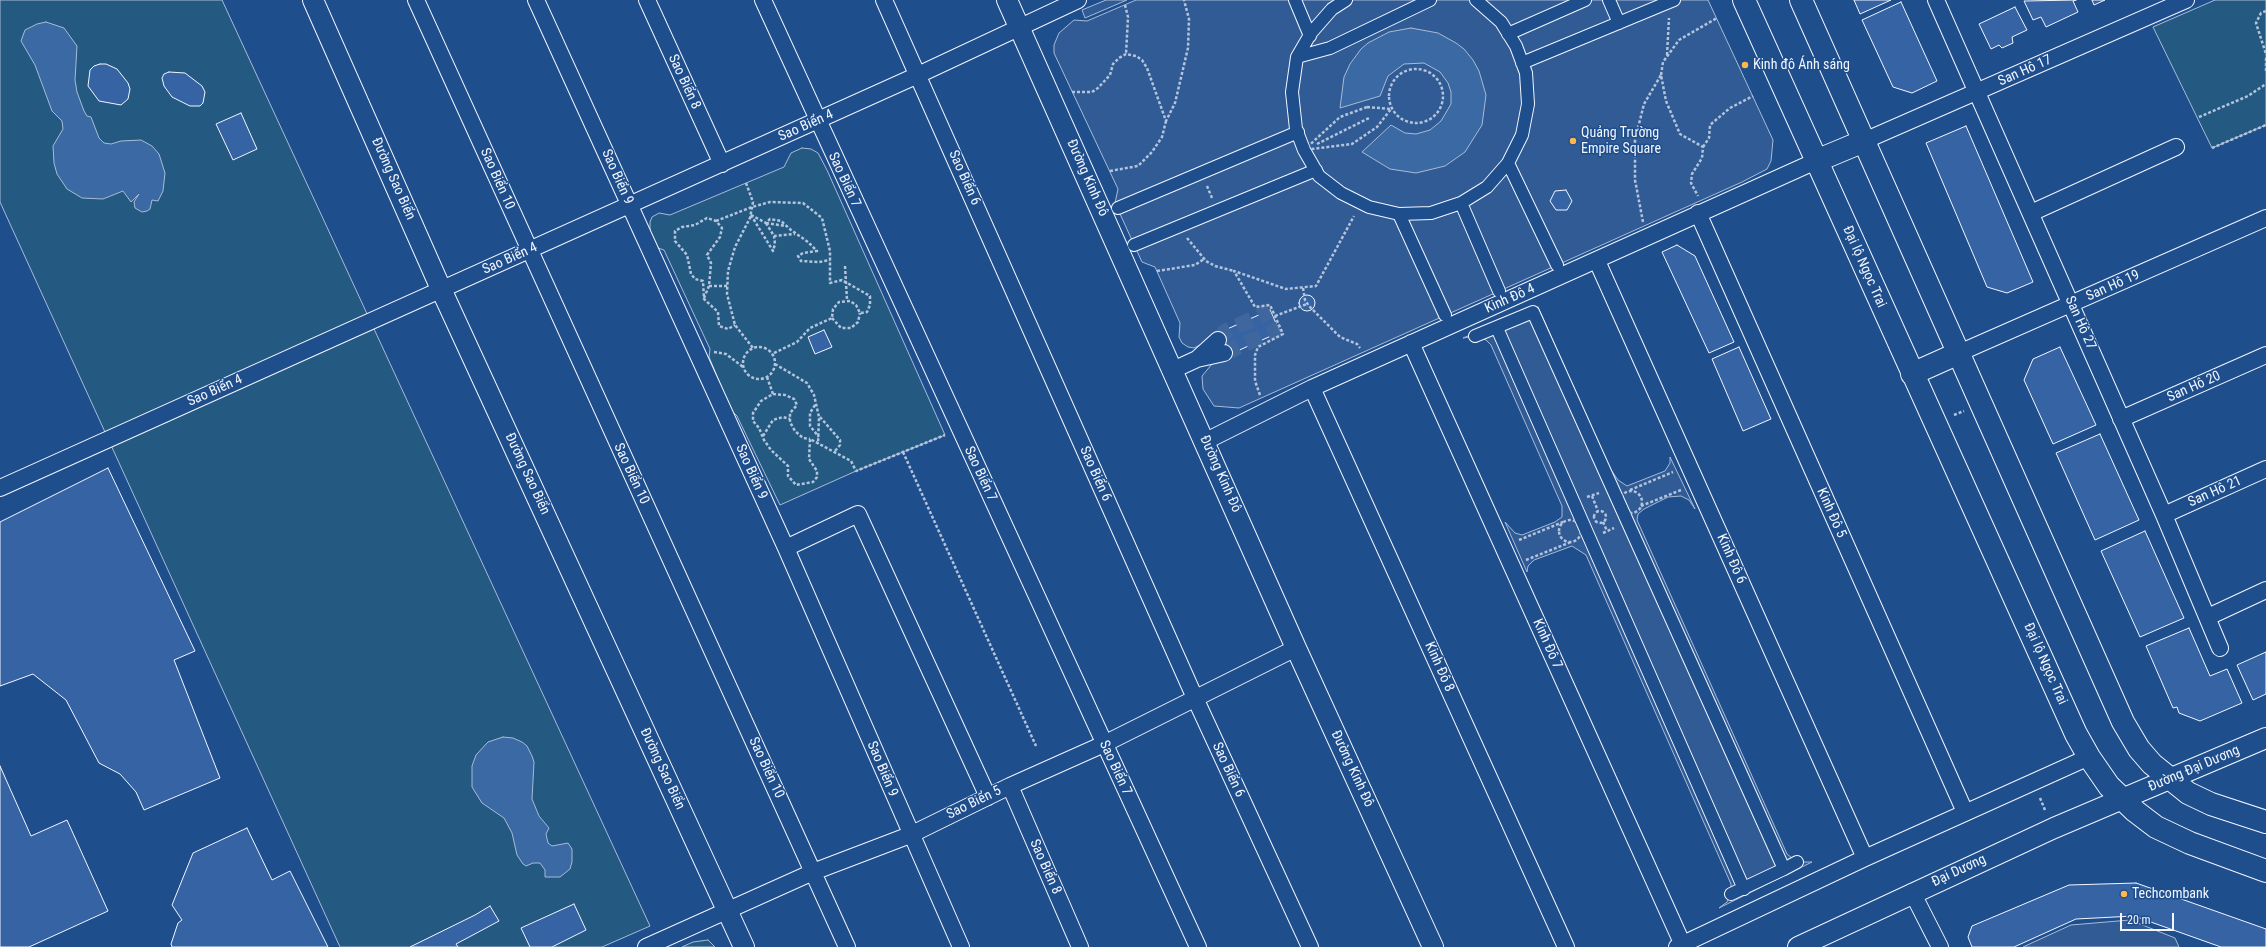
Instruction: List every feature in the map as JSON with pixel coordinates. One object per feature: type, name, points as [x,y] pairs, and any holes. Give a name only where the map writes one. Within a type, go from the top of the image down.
[{"type":"main road","name":"Đại lộ Ngọc Trai","points":[[1744,0],[2076,734],[2089,757],[2109,786],[2122,800],[2163,830],[2190,843],[2266,871]]},
{"type":"main road","points":[[1801,0],[1960,353],[2123,722],[2139,749],[2169,780],[2188,793],[2211,804],[2266,822]]},
{"type":"main road","points":[[1816,161],[1864,141]]},
{"type":"main road","points":[[1912,374],[1960,353]]},
{"type":"street","name":"Đường Sao Biển","points":[[314,0],[441,289],[744,947]]},
{"type":"street","name":"Sao Biển 10","points":[[416,0],[847,947]]},
{"type":"street","name":"Sao Biển 9","points":[[536,0],[786,548],[910,835],[961,947]]},
{"type":"street","name":"Sao Biển 8","points":[[647,0],[722,164]]},
{"type":"street","name":"Sao Biển 7","points":[[763,0],[1198,947]]},
{"type":"street","name":"Sao Biển 6","points":[[884,0],[1195,698],[1310,947]]},
{"type":"street","name":"Đường Kinh Đô","points":[[1007,0],[1206,441],[1296,648],[1433,947]]},
{"type":"street","name":"Sao Biển 4","points":[[0,488],[818,121],[1078,0]]},
{"type":"street","points":[[1295,0],[1310,36]]},
{"type":"street","points":[[1346,0],[1332,9],[1310,36],[1297,57],[1292,92],[1298,132],[1304,150],[1319,176],[1341,192],[1360,203],[1369,207],[1399,214],[1431,213],[1460,203],[1487,186],[1508,163],[1522,135],[1528,104],[1526,73],[1516,46],[1501,22],[1476,0]]},
{"type":"street","points":[[1297,57],[1330,48],[1430,0]]},
{"type":"street","points":[[1508,34],[1586,0]]},
{"type":"street","points":[[1609,0],[1619,23]]},
{"type":"street","name":"San Hô 27","points":[[1936,0],[2164,515],[2220,648]]},
{"type":"street","name":"San Hô 17","points":[[1864,141],[2186,0]]},
{"type":"street","points":[[1522,63],[1671,1]]},
{"type":"street","points":[[1118,208],[1298,132]]},
{"type":"street","points":[[2030,213],[2176,147]]},
{"type":"street","name":"Kinh Đô 4","points":[[1206,441],[1312,388],[1597,261],[1699,207],[1816,161]]},
{"type":"street","points":[[1508,163],[1557,265]]},
{"type":"street","points":[[1134,245],[1316,170]]},
{"type":"street","points":[[1460,203],[1499,291]]},
{"type":"street","name":"Kinh Đô 5","points":[[1699,207],[1964,812]]},
{"type":"street","points":[[1399,214],[1445,315]]},
{"type":"street","name":"San Hô 19","points":[[1960,353],[2266,218]]},
{"type":"street","name":"Kinh Đô 6","points":[[1597,261],[1865,858]]},
{"type":"street","points":[[1475,336],[1536,311],[1612,487],[1784,869]]},
{"type":"street","points":[[1497,328],[1744,889]]},
{"type":"street","name":"Kinh Đô 7","points":[[1411,343],[1680,946]]},
{"type":"street","points":[[1173,370],[1221,347]]},
{"type":"street","name":"San Hô 20","points":[[2121,419],[2266,355]]},
{"type":"street","name":"Kinh Đô 8","points":[[1312,388],[1566,947]]},
{"type":"street","name":"San Hô 21","points":[[2164,515],[2266,469]]},
{"type":"street","points":[[786,548],[858,514],[988,797]]},
{"type":"street","points":[[2208,617],[2266,590]]},
{"type":"street","name":"Sao Biển 5","points":[[646,947],[813,872],[910,835],[1010,786],[1104,744],[1296,648]]},
{"type":"street","name":"Đường Đại Dương","points":[[2122,800],[2266,738]]},
{"type":"street","points":[[1680,946],[1964,812],[2089,757]]},
{"type":"street","name":"Sao Biển 8","points":[[1010,786],[1080,947]]},
{"type":"street","name":"Đại Dương","points":[[1798,947],[1912,892],[2054,828],[2122,800]]},
{"type":"street","points":[[1731,894],[1797,862]]},
{"type":"street","points":[[1912,892],[1940,947]]},
{"type":"path","points":[[1110,171],[1138,166],[1152,152],[1162,137],[1166,121],[1175,103],[1188,48],[1189,19],[1184,0]]},
{"type":"path","points":[[1667,56],[1671,1]]},
{"type":"path","points":[[1125,5],[1128,18],[1126,54]]},
{"type":"path","points":[[2266,11],[2261,13],[2256,23],[2266,54]]},
{"type":"path","points":[[1644,226],[1638,204],[1635,180],[1635,140],[1644,104],[1660,74],[1663,62],[1679,40],[1717,18]]},
{"type":"path","points":[[1072,92],[1092,92],[1098,88],[1110,75],[1113,64],[1126,54],[1136,56],[1142,60],[1147,68],[1166,121]]},
{"type":"path","points":[[2266,58],[2266,71]]},
{"type":"path","points":[[1304,150],[1340,117],[1367,107],[1391,109],[1401,119],[1410,123],[1419,124],[1428,121],[1440,108],[1442,89],[1438,81],[1425,71],[1410,69],[1402,72],[1396,77],[1389,90],[1388,98],[1391,109]]},
{"type":"path","points":[[1660,74],[1666,101],[1680,134],[1703,148]]},
{"type":"path","points":[[2199,118],[2248,96],[2266,84]]},
{"type":"path","points":[[1699,207],[1691,183],[1692,174],[1702,158],[1703,148],[1709,138],[1710,125],[1730,108],[1753,96]]},
{"type":"path","points":[[1304,150],[1352,144],[1377,127],[1391,109]]},
{"type":"path","points":[[1304,150],[1369,118]]},
{"type":"path","points":[[2212,148],[2266,125]]},
{"type":"path","points":[[1201,173],[1217,210]]},
{"type":"path","points":[[746,183],[754,202],[751,215],[735,247],[728,271],[727,294],[735,325],[754,348]]},
{"type":"path","points":[[716,221],[752,207],[770,202],[803,203],[811,208],[822,218],[830,251],[830,284],[842,280],[846,284],[870,296],[870,305],[867,312],[860,313]]},
{"type":"path","points":[[1177,227],[1204,260],[1215,266],[1286,289],[1303,288],[1316,286],[1360,203]]},
{"type":"path","points":[[751,215],[766,223],[786,226]]},
{"type":"path","points":[[751,215],[773,251],[776,244],[774,236],[766,223]]},
{"type":"path","points":[[704,299],[709,286],[711,263],[707,255],[720,237],[722,228],[716,221],[707,218],[695,225],[682,227],[675,231],[675,241],[687,255],[691,274],[694,279],[703,281],[704,299],[718,312],[720,317],[719,326],[728,328],[735,325]]},
{"type":"path","points":[[766,223],[770,219],[776,218],[808,242],[817,251],[802,253],[798,256],[801,261],[819,262],[830,260]]},
{"type":"path","points":[[774,236],[796,234]]},
{"type":"path","points":[[1157,271],[1195,265],[1204,260]]},
{"type":"path","points":[[845,266],[847,300]]},
{"type":"path","points":[[1234,271],[1255,307],[1270,305],[1283,334],[1258,347],[1255,355],[1255,381],[1261,398]]},
{"type":"path","points":[[709,286],[727,286]]},
{"type":"path","points":[[1303,288],[1307,304],[1340,337],[1357,344],[1363,352]]},
{"type":"path","points":[[847,300],[856,305],[860,313],[858,322],[851,328],[842,328],[832,318],[834,306],[847,300]]},
{"type":"path","points":[[1275,316],[1307,304]]},
{"type":"path","points":[[772,354],[797,342],[810,328],[832,318]]},
{"type":"path","points":[[710,351],[726,354],[743,367],[752,378],[767,378],[774,369],[775,364],[772,354],[764,348],[754,348],[745,355],[743,367]]},
{"type":"path","points":[[775,364],[807,383],[814,395],[820,417],[818,444]]},
{"type":"path","points":[[767,378],[773,394]]},
{"type":"path","points":[[810,439],[809,459],[818,471],[817,476],[813,482],[796,485],[788,476],[788,466],[771,450],[762,437],[759,428],[753,421],[753,413],[761,401],[773,394],[785,395],[794,399],[797,405],[790,414],[790,419],[795,431],[802,438],[810,439],[835,451],[851,461],[856,471],[945,435]]},
{"type":"path","points":[[816,405],[810,414],[810,426],[819,438]]},
{"type":"path","points":[[1953,415],[1964,410]]},
{"type":"path","points":[[762,437],[773,420],[783,417],[790,419]]},
{"type":"path","points":[[820,417],[840,440],[840,445],[835,451]]},
{"type":"path","points":[[903,452],[1036,746]]},
{"type":"path","points":[[1627,491],[1674,472],[1676,478]]},
{"type":"path","points":[[1641,506],[1681,490],[1678,484]]},
{"type":"path","points":[[1574,503],[1612,487]]},
{"type":"path","points":[[1592,496],[1598,511]]},
{"type":"path","points":[[1598,511],[1602,511],[1606,515],[1603,522],[1607,532]]},
{"type":"path","points":[[1598,511],[1594,515],[1594,519],[1599,523],[1603,522]]},
{"type":"path","points":[[1516,541],[1563,522]]},
{"type":"path","points":[[1590,539],[1628,522]]},
{"type":"path","points":[[1521,554],[1524,561],[1571,542]]},
{"type":"path","points":[[2038,794],[2046,810]]},
{"type":"shaded area","points":[[0,0],[222,0],[650,926],[602,947],[340,947],[0,202]]},
{"type":"shaded area","points":[[1106,0],[1127,0],[1085,18],[1082,10]]},
{"type":"shaded area","points":[[1136,0],[1708,0],[1773,140],[1771,161],[1767,169],[1742,182],[1239,408],[1214,406],[1203,389],[1202,376],[1212,364],[1224,359],[1214,338],[1194,348],[1188,347],[1182,343],[1179,337],[1180,323],[1155,267],[1142,262],[1115,203],[1118,189],[1054,53],[1054,45],[1059,33],[1074,20],[1087,21]]},
{"type":"shaded area","points":[[2215,0],[2266,0],[2266,125],[2212,148],[2153,27]]},
{"type":"shaded area","points":[[46,22],[64,28],[77,46],[75,80],[77,92],[84,111],[87,116],[91,117],[99,138],[104,143],[111,144],[121,141],[141,140],[152,146],[159,154],[165,173],[163,191],[158,201],[152,200],[150,209],[147,211],[142,212],[135,208],[134,202],[139,194],[131,202],[123,191],[103,199],[82,198],[67,189],[57,174],[54,163],[53,146],[63,129],[62,121],[52,111],[35,65],[21,41],[25,30],[37,24]]},
{"type":"shaded area","points":[[1411,28],[1438,33],[1464,49],[1473,60],[1479,71],[1486,95],[1482,125],[1465,152],[1445,166],[1416,173],[1390,169],[1362,152],[1391,125],[1405,133],[1416,134],[1430,130],[1441,121],[1451,104],[1451,92],[1448,83],[1440,72],[1424,63],[1404,64],[1388,76],[1380,96],[1340,108],[1344,77],[1350,64],[1361,49],[1368,43],[1389,32]]},
{"type":"shaded area","points":[[802,148],[811,149],[818,153],[827,170],[945,435],[856,471],[780,505],[737,416],[731,410],[709,357],[710,349],[664,250],[658,248],[650,231],[650,222],[652,217],[659,213],[670,215],[784,167],[791,153]]},
{"type":"shaded area","points":[[1538,307],[1609,467],[1618,480],[1627,486],[1665,471],[1670,463],[1670,457],[1695,509],[1689,500],[1681,496],[1668,497],[1644,509],[1638,514],[1637,520],[1787,854],[1797,862],[1812,862],[1719,908],[1727,902],[1731,894],[1731,884],[1586,555],[1572,546],[1534,560],[1528,566],[1527,572],[1505,522],[1515,533],[1522,535],[1555,522],[1562,517],[1562,506],[1491,345],[1486,340],[1475,336],[1463,338]]},
{"type":"shaded area","points":[[503,737],[513,738],[522,742],[527,746],[532,756],[534,762],[532,799],[539,816],[549,828],[546,834],[548,843],[552,846],[568,843],[572,849],[572,862],[570,869],[560,877],[545,877],[545,870],[540,863],[533,863],[526,866],[523,864],[517,855],[512,833],[504,818],[482,803],[472,787],[472,766],[476,755],[488,742]]},
{"type":"shaded area","points":[[2130,920],[2175,938],[2179,947],[2023,947],[2071,925]]},
{"type":"shaded area","points":[[708,940],[715,947],[682,947],[693,942]]},
{"type":"building","points":[[1854,0],[1891,0],[1860,14]]},
{"type":"building","points":[[2076,0],[2073,1],[2078,12],[2046,27],[2041,17],[2033,20],[2024,1]]},
{"type":"building","points":[[2092,0],[2105,0],[2094,5]]},
{"type":"building","points":[[1901,2],[1937,81],[1912,93],[1893,87],[1862,20]]},
{"type":"building","points":[[2015,7],[2027,30],[2012,37],[2013,43],[2002,48],[1999,45],[1991,49],[1979,24]]},
{"type":"building","points":[[106,64],[117,69],[128,83],[130,89],[128,99],[121,105],[99,101],[88,86],[90,70],[94,66]]},
{"type":"building","points":[[169,72],[185,73],[202,86],[205,92],[203,103],[200,106],[190,106],[172,97],[164,86],[162,78],[164,74]]},
{"type":"building","points":[[241,113],[257,149],[233,160],[216,124]]},
{"type":"building","points":[[1966,126],[2033,282],[2007,293],[1987,287],[1926,143]]},
{"type":"building","points":[[1566,190],[1572,201],[1567,210],[1556,210],[1550,201],[1555,191]]},
{"type":"building","points":[[1677,245],[1695,256],[1734,342],[1709,353],[1662,252]]},
{"type":"building","points":[[1304,295],[1310,295],[1315,300],[1313,309],[1310,311],[1304,311],[1299,306],[1299,300]]},
{"type":"building","points":[[1270,310],[1280,332],[1226,356],[1216,334]]},
{"type":"building","points":[[824,330],[832,347],[815,354],[808,337]]},
{"type":"building","points":[[1739,347],[1771,419],[1743,431],[1712,359]]},
{"type":"building","points":[[2060,347],[2096,425],[2053,444],[2024,380],[2033,359]]},
{"type":"building","points":[[2100,434],[2139,520],[2095,540],[2056,453]]},
{"type":"building","points":[[108,468],[195,651],[174,660],[220,778],[144,810],[136,792],[120,774],[99,763],[66,700],[33,674],[0,686],[0,522]]},
{"type":"building","points":[[2145,531],[2184,618],[2140,637],[2101,551]]},
{"type":"building","points":[[2189,628],[2210,676],[2227,669],[2242,703],[2200,721],[2179,713],[2177,707],[2173,708],[2146,646]]},
{"type":"building","points":[[2266,652],[2266,694],[2253,700],[2237,665]]},
{"type":"building","points":[[0,766],[31,836],[67,820],[108,911],[29,947],[0,947]]},
{"type":"building","points":[[247,828],[272,880],[290,871],[328,947],[172,947],[171,944],[178,923],[182,920],[172,905],[193,853]]},
{"type":"building","points":[[2136,883],[2266,929],[2266,947],[2221,947],[2134,916],[2076,919],[2014,947],[1972,947],[1968,937],[1972,926],[2069,885]]},
{"type":"building","points":[[574,904],[586,930],[552,947],[530,947],[521,928]]},
{"type":"building","points":[[490,906],[499,921],[456,944],[458,947],[410,947],[475,915]]},
{"type":"tunnel","points":[[1218,340],[1225,332],[1270,311]]},
{"type":"tunnel","points":[[1224,353],[1279,329]]},
{"type":"place","name":"Kinh đô Ánh sáng","points":[[1745,65]]},
{"type":"place","name":"Quảng Trường Empire Square","points":[[1573,141]]},
{"type":"place","name":"Techcombank","points":[[2124,894]]}]
